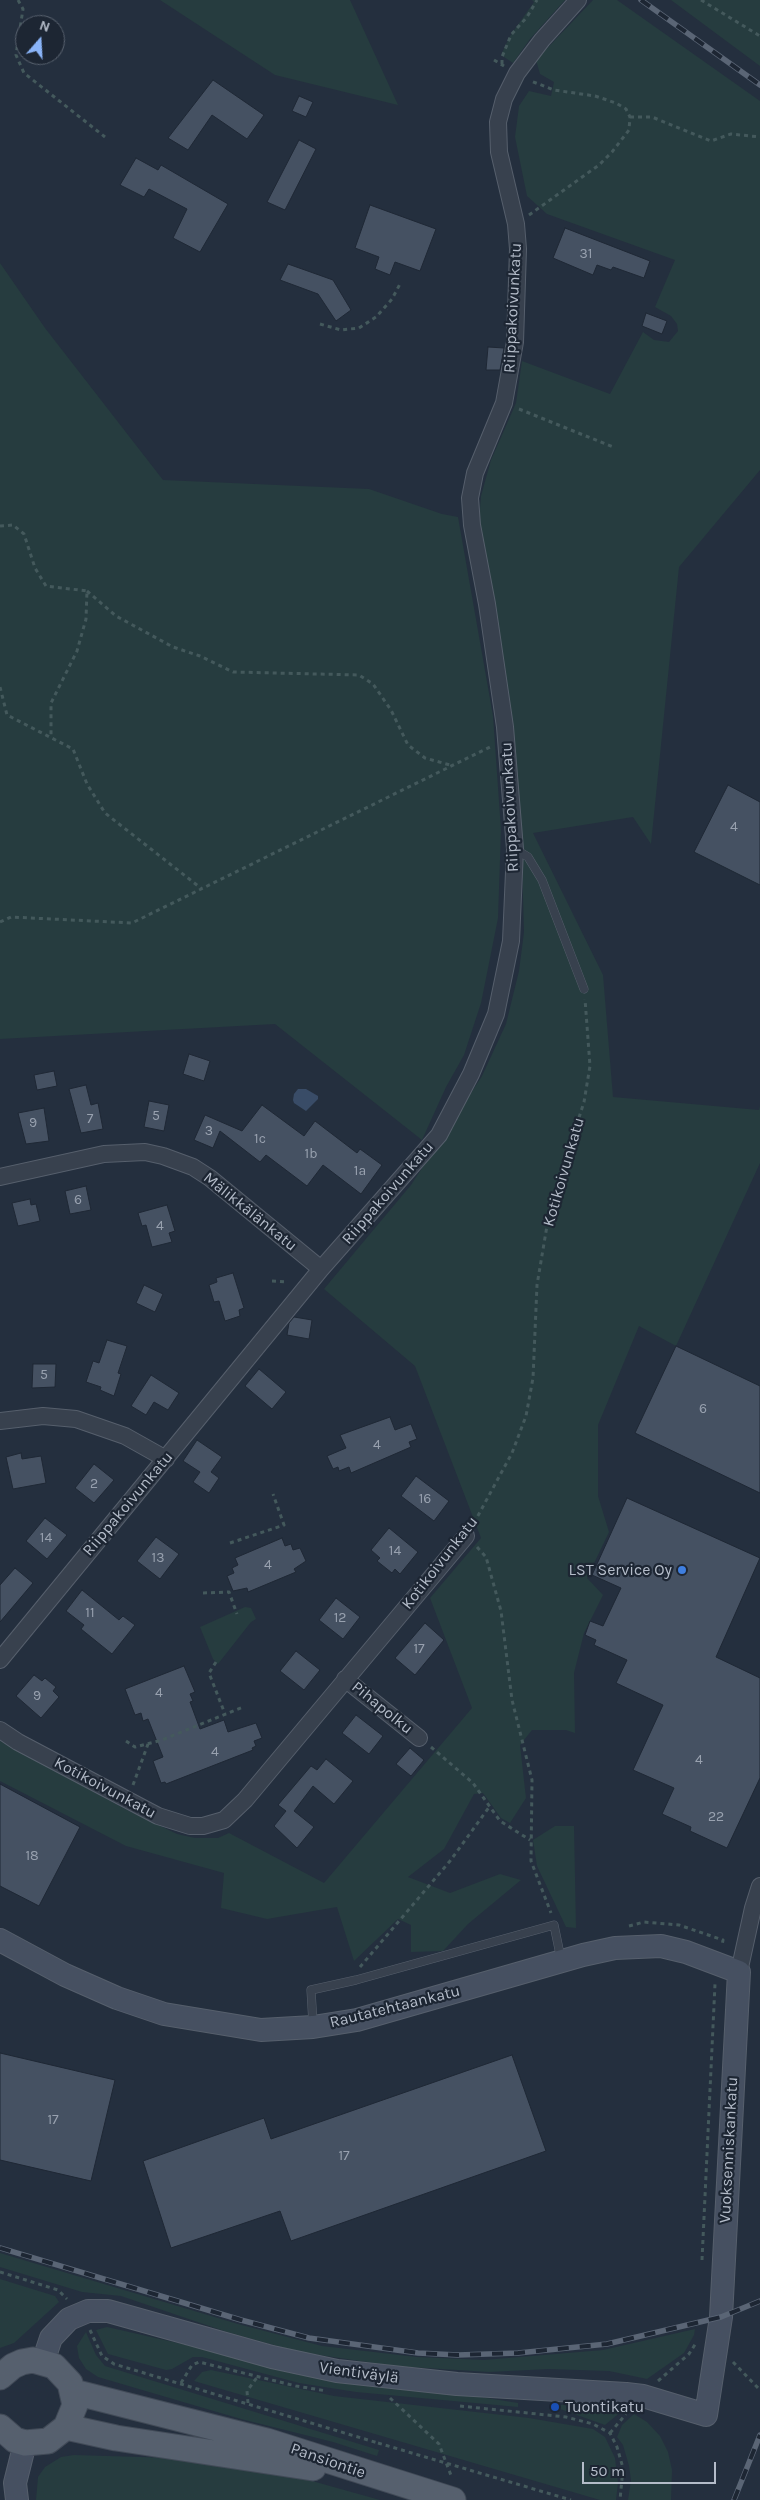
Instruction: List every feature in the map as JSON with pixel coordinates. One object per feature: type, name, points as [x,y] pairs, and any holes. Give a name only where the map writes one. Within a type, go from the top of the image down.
[{"type":"main road","points":[[0,2427],[15,2440],[25,2443],[48,2441],[66,2428],[72,2417],[75,2405],[74,2392],[63,2373],[54,2366],[43,2362],[22,2362],[1,2374]]},
{"type":"main road","name":"Pansiontie","points":[[74,2392],[267,2441],[373,2476]]},
{"type":"main road","name":"Pansiontie","points":[[66,2428],[116,2438],[373,2476]]},
{"type":"main road","points":[[373,2476],[454,2492]]},
{"type":"street","name":"Riippakoivunkatu","points":[[0,1660],[321,1269],[438,1135],[471,1074],[496,1014],[511,941],[515,849],[506,739],[487,604],[472,525],[470,498],[475,473],[504,403],[515,342],[518,249],[516,224],[499,152],[497,134],[504,99],[517,73],[542,40],[578,0]]},
{"type":"street","name":"Mälikkälänkatu","points":[[0,1177],[104,1154],[145,1152],[163,1156],[193,1167],[210,1178],[321,1269]]},
{"type":"street","points":[[0,1421],[43,1416],[76,1419],[125,1436],[166,1459]]},
{"type":"street","name":"Kotikoivunkatu","points":[[0,1730],[18,1742],[175,1823],[203,1826],[224,1820],[245,1800],[466,1536]]},
{"type":"street","name":"Pihapolku","points":[[345,1679],[419,1738]]},
{"type":"street","name":"Vuoksenniskankatu","points":[[706,2415],[707,2342],[722,2311],[738,1972],[752,1908],[760,1886]]},
{"type":"street","name":"Rautatehtaankatu","points":[[0,1940],[117,1998],[164,2014],[261,2030],[357,2020],[562,1961],[615,1948],[661,1946],[686,1952],[738,1972]]},
{"type":"street","name":"Vientiväylä","points":[[43,2362],[51,2338],[62,2325],[78,2314],[99,2310],[130,2316],[272,2357],[337,2371],[447,2383],[643,2396],[706,2415]]},
{"type":"street","points":[[17,2500],[15,2483],[25,2443]]},
{"type":"lane","points":[[515,849],[528,857],[542,880],[584,989]]},
{"type":"lane","points":[[313,2026],[310,1990],[356,1980],[554,1925],[562,1961]]},
{"type":"path","points":[[18,0],[23,9]]},
{"type":"path","points":[[23,0],[16,54],[24,73],[105,137]]},
{"type":"path","points":[[502,65],[502,57],[511,35],[537,0]]},
{"type":"path","points":[[701,0],[760,36]]},
{"type":"path","points":[[494,60],[554,90],[595,96],[616,103],[626,109],[630,117],[629,130],[599,165],[516,224]]},
{"type":"path","points":[[630,117],[652,117],[711,141],[731,134],[760,137]]},
{"type":"path","points":[[320,324],[341,330],[359,328],[376,317],[392,299],[401,282]]},
{"type":"path","points":[[504,403],[613,447]]},
{"type":"path","points":[[0,526],[13,525],[24,534],[35,568],[46,586],[87,591],[116,616],[173,647],[200,656],[233,672],[359,675],[373,684],[391,710],[408,744],[425,758],[451,766]]},
{"type":"path","points":[[51,737],[51,703],[77,651],[86,619],[87,591]]},
{"type":"path","points":[[0,687],[8,715],[73,749],[87,784],[105,813],[202,889]]},
{"type":"path","points":[[0,922],[11,917],[132,923],[506,739]]},
{"type":"path","name":"Kotikoivunkatu","points":[[466,1536],[512,1453],[526,1416],[533,1378],[537,1286],[550,1208],[584,1102],[590,1066],[584,989]]},
{"type":"path","points":[[272,1281],[297,1284]]},
{"type":"path","points":[[230,1543],[284,1525],[273,1494]]},
{"type":"path","points":[[466,1536],[486,1557],[501,1611],[512,1700],[532,1780],[531,1861],[551,1911],[554,1925]]},
{"type":"path","points":[[203,1593],[229,1592],[237,1614]]},
{"type":"path","points":[[216,1662],[209,1673],[225,1714]]},
{"type":"path","points":[[126,1741],[135,1747],[162,1740],[242,1707]]},
{"type":"path","points":[[419,1738],[472,1782],[500,1821],[530,1840]]},
{"type":"path","points":[[126,1799],[148,1744]]},
{"type":"path","points":[[356,1980],[361,1965],[450,1861],[490,1806]]},
{"type":"path","points":[[702,2267],[714,1993]]},
{"type":"path","points":[[0,2272],[58,2290],[66,2298]]},
{"type":"path","points":[[90,2330],[102,2356],[108,2361],[571,2500]]},
{"type":"path","points":[[620,2500],[623,2468],[610,2432],[643,2396],[689,2354],[707,2342],[760,2390]]},
{"type":"path","points":[[248,2403],[248,2391],[258,2376]]},
{"type":"path","points":[[390,2398],[439,2444],[454,2492]]},
{"type":"green space","points":[[160,0],[350,0],[398,105],[275,75]]},
{"type":"green space","points":[[532,0],[565,0],[530,39],[513,63],[501,55],[510,36],[534,2]]},
{"type":"green space","points":[[593,0],[617,0],[760,101],[760,470],[679,567],[651,844],[633,817],[533,833],[603,975],[613,1097],[759,1110],[760,1106],[760,1163],[676,1346],[639,1326],[598,1425],[598,1496],[609,1532],[587,1578],[603,1595],[584,1633],[574,1673],[575,1733],[566,1730],[532,1730],[520,1745],[526,1798],[510,1823],[501,1818],[483,1793],[474,1794],[444,1849],[408,1877],[450,1893],[500,1874],[521,1880],[468,1924],[443,1951],[411,1952],[411,1925],[398,1919],[354,1961],[337,1907],[267,1919],[221,1908],[224,1873],[126,1846],[0,1781],[0,1741],[129,1811],[177,1834],[195,1838],[218,1838],[229,1833],[324,1883],[472,1708],[430,1598],[481,1538],[415,1366],[324,1289],[411,1185],[482,1076],[506,1024],[519,971],[524,932],[521,829],[479,521],[481,496],[491,460],[516,403],[522,361],[610,394],[643,332],[654,340],[669,342],[678,331],[677,324],[671,316],[655,307],[675,260],[547,214],[527,196],[515,137],[519,106],[529,91],[551,96],[554,82],[540,74],[536,60]]},
{"type":"green space","points":[[671,0],[760,0],[760,66]]},
{"type":"green space","points":[[0,263],[45,328],[163,480],[369,489],[442,514],[458,517],[493,716],[501,830],[498,918],[481,1003],[464,1055],[446,1087],[422,1140],[275,1024],[0,1039]]},
{"type":"green space","points":[[245,1607],[251,1608],[256,1619],[251,1622],[218,1664],[213,1659],[200,1627]]},
{"type":"green space","points":[[555,1826],[574,1826],[576,1928],[566,1927],[537,1866],[533,1840]]},
{"type":"green space","points":[[0,2253],[238,2324],[322,2346],[417,2357],[484,2360],[603,2350],[695,2329],[694,2335],[684,2353],[647,2379],[609,2371],[549,2369],[489,2372],[394,2366],[299,2352],[227,2332],[121,2296],[82,2292],[0,2267]]},
{"type":"green space","points":[[0,2279],[55,2296],[59,2302],[14,2343],[0,2348]]},
{"type":"green space","points":[[107,2327],[204,2349],[301,2375],[474,2396],[518,2403],[518,2407],[356,2392],[299,2383],[202,2357],[193,2357],[172,2369],[166,2370],[108,2354],[96,2330]]},
{"type":"green space","points":[[86,2332],[96,2355],[105,2366],[379,2450],[377,2456],[98,2377],[86,2369],[79,2358],[77,2346]]},
{"type":"green space","points":[[211,2370],[334,2396],[529,2418],[593,2429],[605,2437],[615,2458],[618,2483],[616,2500],[600,2500],[194,2381],[202,2372]]},
{"type":"green space","points":[[593,2404],[621,2408],[622,2411],[605,2425],[560,2409],[560,2405]]},
{"type":"green space","points":[[634,2414],[647,2422],[660,2436],[668,2452],[672,2470],[671,2500],[628,2500],[631,2480],[629,2466],[623,2445],[617,2437],[622,2425]]},
{"type":"green space","points":[[74,2455],[174,2458],[287,2474],[380,2500],[36,2500],[38,2477],[45,2467],[61,2457]]},
{"type":"water","points":[[298,1089],[306,1089],[318,1096],[318,1099],[306,1111],[294,1103],[294,1094]]},
{"type":"building","points":[[213,80],[264,115],[247,139],[212,115],[188,150],[168,138]]},
{"type":"building","points":[[299,96],[313,102],[306,117],[292,111]]},
{"type":"building","points":[[299,140],[316,149],[285,210],[267,202]]},
{"type":"building","points":[[136,158],[158,170],[161,165],[228,204],[200,252],[173,238],[187,209],[149,189],[144,197],[120,185]]},
{"type":"building","points":[[370,205],[436,229],[420,271],[395,262],[390,275],[375,269],[379,257],[355,248]]},
{"type":"building","points":[[565,228],[650,261],[644,278],[613,267],[611,270],[597,265],[593,275],[553,258]]},
{"type":"building","points":[[288,264],[333,280],[351,310],[336,321],[318,294],[280,280]]},
{"type":"building","points":[[646,313],[667,321],[662,334],[642,326]]},
{"type":"building","points":[[488,347],[504,348],[500,370],[486,370]]},
{"type":"building","points":[[728,785],[760,802],[760,885],[694,852]]},
{"type":"building","points":[[189,1054],[210,1061],[204,1081],[183,1074]]},
{"type":"building","points":[[54,1071],[57,1086],[37,1090],[34,1075]]},
{"type":"building","points":[[86,1085],[91,1105],[98,1103],[103,1129],[81,1133],[69,1089]]},
{"type":"building","points":[[149,1101],[169,1105],[164,1131],[144,1127]]},
{"type":"building","points":[[262,1105],[304,1136],[315,1121],[357,1153],[360,1149],[382,1165],[361,1194],[323,1165],[307,1186],[266,1155],[260,1162],[220,1131],[213,1148],[194,1140],[205,1115],[242,1131]]},
{"type":"building","points":[[44,1108],[49,1141],[26,1144],[18,1113]]},
{"type":"building","points":[[86,1186],[91,1210],[70,1214],[65,1191]]},
{"type":"building","points":[[30,1199],[31,1205],[36,1204],[40,1221],[18,1226],[12,1203]]},
{"type":"building","points":[[167,1205],[175,1231],[169,1233],[172,1242],[152,1247],[146,1225],[142,1226],[138,1213]]},
{"type":"building","points":[[233,1273],[244,1308],[239,1310],[240,1316],[225,1321],[219,1301],[214,1302],[209,1285],[217,1282],[216,1278]]},
{"type":"building","points":[[144,1285],[163,1294],[155,1312],[136,1303]]},
{"type":"building","points":[[294,1317],[312,1320],[309,1339],[287,1335],[289,1323]]},
{"type":"building","points":[[107,1340],[127,1346],[118,1373],[121,1374],[114,1396],[100,1390],[101,1387],[86,1382],[93,1361],[99,1363]]},
{"type":"building","points":[[676,1346],[760,1386],[760,1493],[635,1433]]},
{"type":"building","points":[[33,1364],[56,1364],[55,1387],[32,1388]]},
{"type":"building","points":[[259,1369],[286,1392],[272,1409],[245,1386]]},
{"type":"building","points":[[151,1375],[179,1393],[168,1410],[154,1402],[146,1415],[131,1406]]},
{"type":"building","points":[[390,1417],[395,1430],[411,1424],[417,1439],[409,1442],[411,1447],[351,1473],[349,1467],[339,1471],[338,1467],[333,1469],[327,1456],[346,1448],[340,1435]]},
{"type":"building","points":[[197,1440],[222,1457],[211,1472],[219,1478],[209,1493],[193,1482],[200,1472],[183,1461]]},
{"type":"building","points":[[21,1453],[22,1459],[41,1456],[46,1483],[13,1489],[6,1457]]},
{"type":"building","points":[[94,1464],[114,1480],[94,1503],[75,1488]]},
{"type":"building","points":[[416,1476],[449,1501],[434,1521],[401,1496]]},
{"type":"building","points":[[627,1498],[760,1558],[716,1657],[760,1678],[760,1778],[727,1848],[690,1831],[691,1827],[662,1814],[674,1788],[633,1770],[663,1705],[616,1683],[627,1660],[594,1645],[596,1640],[585,1635],[590,1621],[603,1626],[621,1588],[592,1575]]},
{"type":"building","points":[[45,1518],[67,1535],[47,1559],[26,1541]]},
{"type":"building","points":[[389,1528],[418,1552],[400,1574],[395,1569],[392,1573],[377,1561],[380,1558],[371,1550]]},
{"type":"building","points":[[156,1537],[179,1554],[160,1579],[137,1561]]},
{"type":"building","points":[[282,1538],[285,1546],[291,1544],[293,1550],[300,1548],[306,1561],[294,1569],[296,1572],[248,1592],[247,1588],[233,1591],[227,1576],[234,1573],[232,1568],[238,1565],[235,1558]]},
{"type":"building","points":[[15,1568],[33,1583],[0,1622],[0,1585]]},
{"type":"building","points":[[82,1590],[119,1620],[123,1616],[135,1625],[112,1654],[81,1629],[84,1625],[66,1611]]},
{"type":"building","points":[[336,1598],[360,1617],[343,1639],[319,1620]]},
{"type":"building","points":[[425,1623],[444,1640],[415,1675],[395,1658]]},
{"type":"building","points":[[296,1651],[320,1670],[304,1690],[280,1671]]},
{"type":"building","points":[[184,1666],[195,1692],[190,1694],[193,1701],[190,1702],[200,1729],[224,1720],[228,1732],[256,1723],[262,1738],[254,1741],[256,1746],[252,1748],[253,1750],[166,1784],[165,1782],[161,1783],[153,1761],[163,1757],[148,1719],[143,1721],[141,1713],[135,1715],[125,1689]]},
{"type":"building","points":[[34,1675],[42,1681],[45,1678],[56,1687],[53,1691],[59,1697],[41,1718],[16,1696]]},
{"type":"building","points":[[356,1715],[383,1736],[369,1754],[342,1733]]},
{"type":"building","points":[[410,1748],[424,1760],[411,1776],[396,1764]]},
{"type":"building","points":[[326,1759],[353,1781],[334,1804],[313,1786],[294,1811],[314,1827],[297,1848],[274,1826],[286,1811],[278,1805],[311,1766],[317,1770]]},
{"type":"building","points":[[0,1784],[80,1827],[39,1906],[0,1886]]},
{"type":"building","points":[[0,2053],[115,2080],[91,2181],[0,2160]]},
{"type":"building","points":[[512,2055],[546,2151],[291,2241],[280,2211],[171,2248],[143,2161],[264,2118],[271,2139]]},
{"type":"railway","points":[[641,0],[760,85]]},
{"type":"railway","points":[[0,2248],[241,2320],[309,2338],[418,2353],[458,2355],[518,2353],[607,2344],[721,2317],[760,2301]]},
{"type":"railway","points":[[734,2500],[760,2435]]},
{"type":"place","name":"LST Service Oy","points":[[682,1570]]},
{"type":"place","name":"Tuontikatu","points":[[555,2407]]}]
